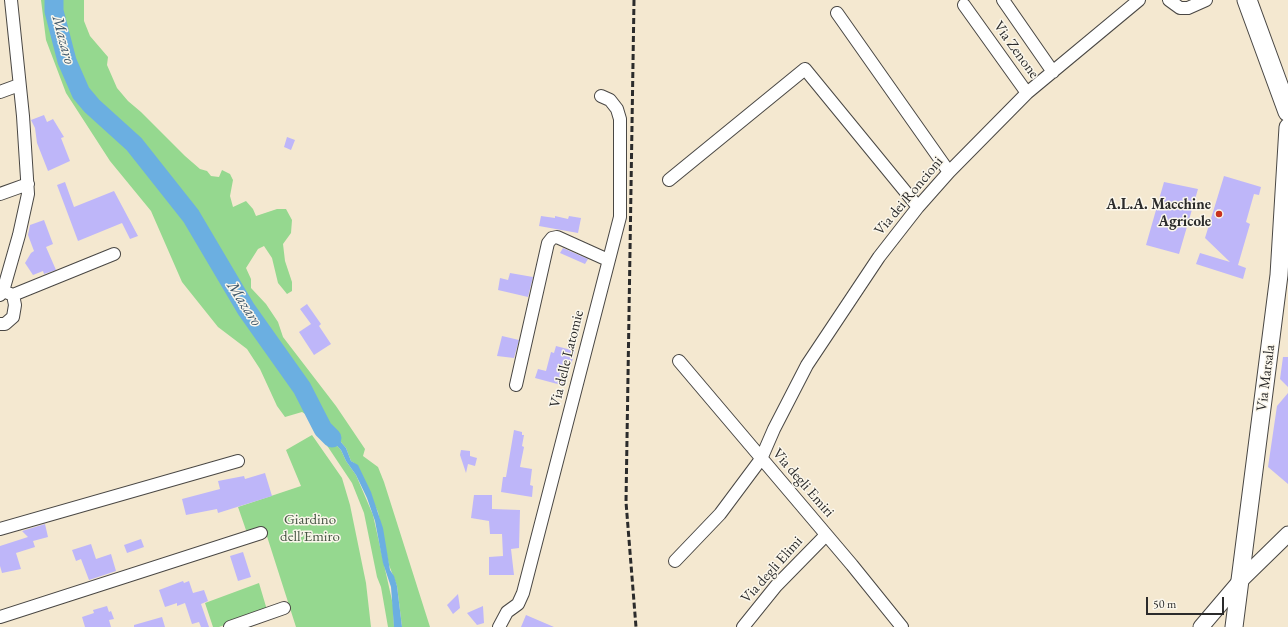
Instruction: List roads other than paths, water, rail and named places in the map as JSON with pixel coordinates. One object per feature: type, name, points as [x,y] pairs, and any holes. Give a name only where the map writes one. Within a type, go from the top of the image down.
[{"type":"main road","points":[[1247,0],[1288,112]]},
{"type":"main road","name":"Via Marsala","points":[[1234,627],[1279,275],[1288,127]]},
{"type":"street","points":[[5,293],[28,194],[11,0]]},
{"type":"street","points":[[1002,0],[1053,72]]},
{"type":"street","name":"Via dei Roncioni","points":[[675,561],[720,514],[762,459],[774,429],[807,365],[879,257],[918,207],[949,172],[1027,93],[1139,0]]},
{"type":"street","points":[[1169,0],[1180,8],[1188,8],[1206,0]]},
{"type":"street","name":"Via Zenone","points":[[964,5],[1027,93]]},
{"type":"street","points":[[837,13],[949,172]]},
{"type":"street","points":[[669,180],[805,69],[918,207]]},
{"type":"street","points":[[0,92],[19,85]]},
{"type":"street","name":"Via delle Latomie","points":[[499,627],[507,612],[518,604],[523,593],[620,217],[620,119],[618,109],[610,100],[601,96]]},
{"type":"street","points":[[0,194],[28,184]]},
{"type":"street","points":[[516,385],[548,243],[552,238],[556,238],[608,260]]},
{"type":"street","points":[[5,293],[114,254]]},
{"type":"street","points":[[0,324],[5,324],[12,317],[15,305],[5,293]]},
{"type":"street","name":"Via degli Emiri","points":[[679,361],[874,591],[898,625]]},
{"type":"street","points":[[0,529],[238,461]]},
{"type":"street","points":[[0,617],[261,533]]},
{"type":"street","name":"Via degli Elimi","points":[[743,627],[776,586],[826,534]]},
{"type":"street","points":[[1201,627],[1241,580],[1288,534]]},
{"type":"street","points":[[230,627],[284,608]]},
{"type":"water","points":[[319,418],[325,423],[327,430],[335,435],[346,448],[351,461],[358,465],[371,492],[383,528],[390,570],[394,576],[397,586],[402,627],[394,627],[391,587],[383,563],[375,521],[367,498],[356,475],[346,461],[341,450],[322,430]]},
{"type":"waterway","name":"Mazaro","points":[[54,0],[54,11],[67,61],[81,93],[92,106],[134,144],[191,216],[246,309],[302,388],[323,429],[332,438]]},
{"type":"railway","points":[[634,0],[626,502],[636,627]]},
{"type":"place","name":"A.L.A. Macchine Agricole","points":[[1219,214]]},
{"type":"park label","name":"Giardino dell'Emiro","points":[[310,528]]}]
